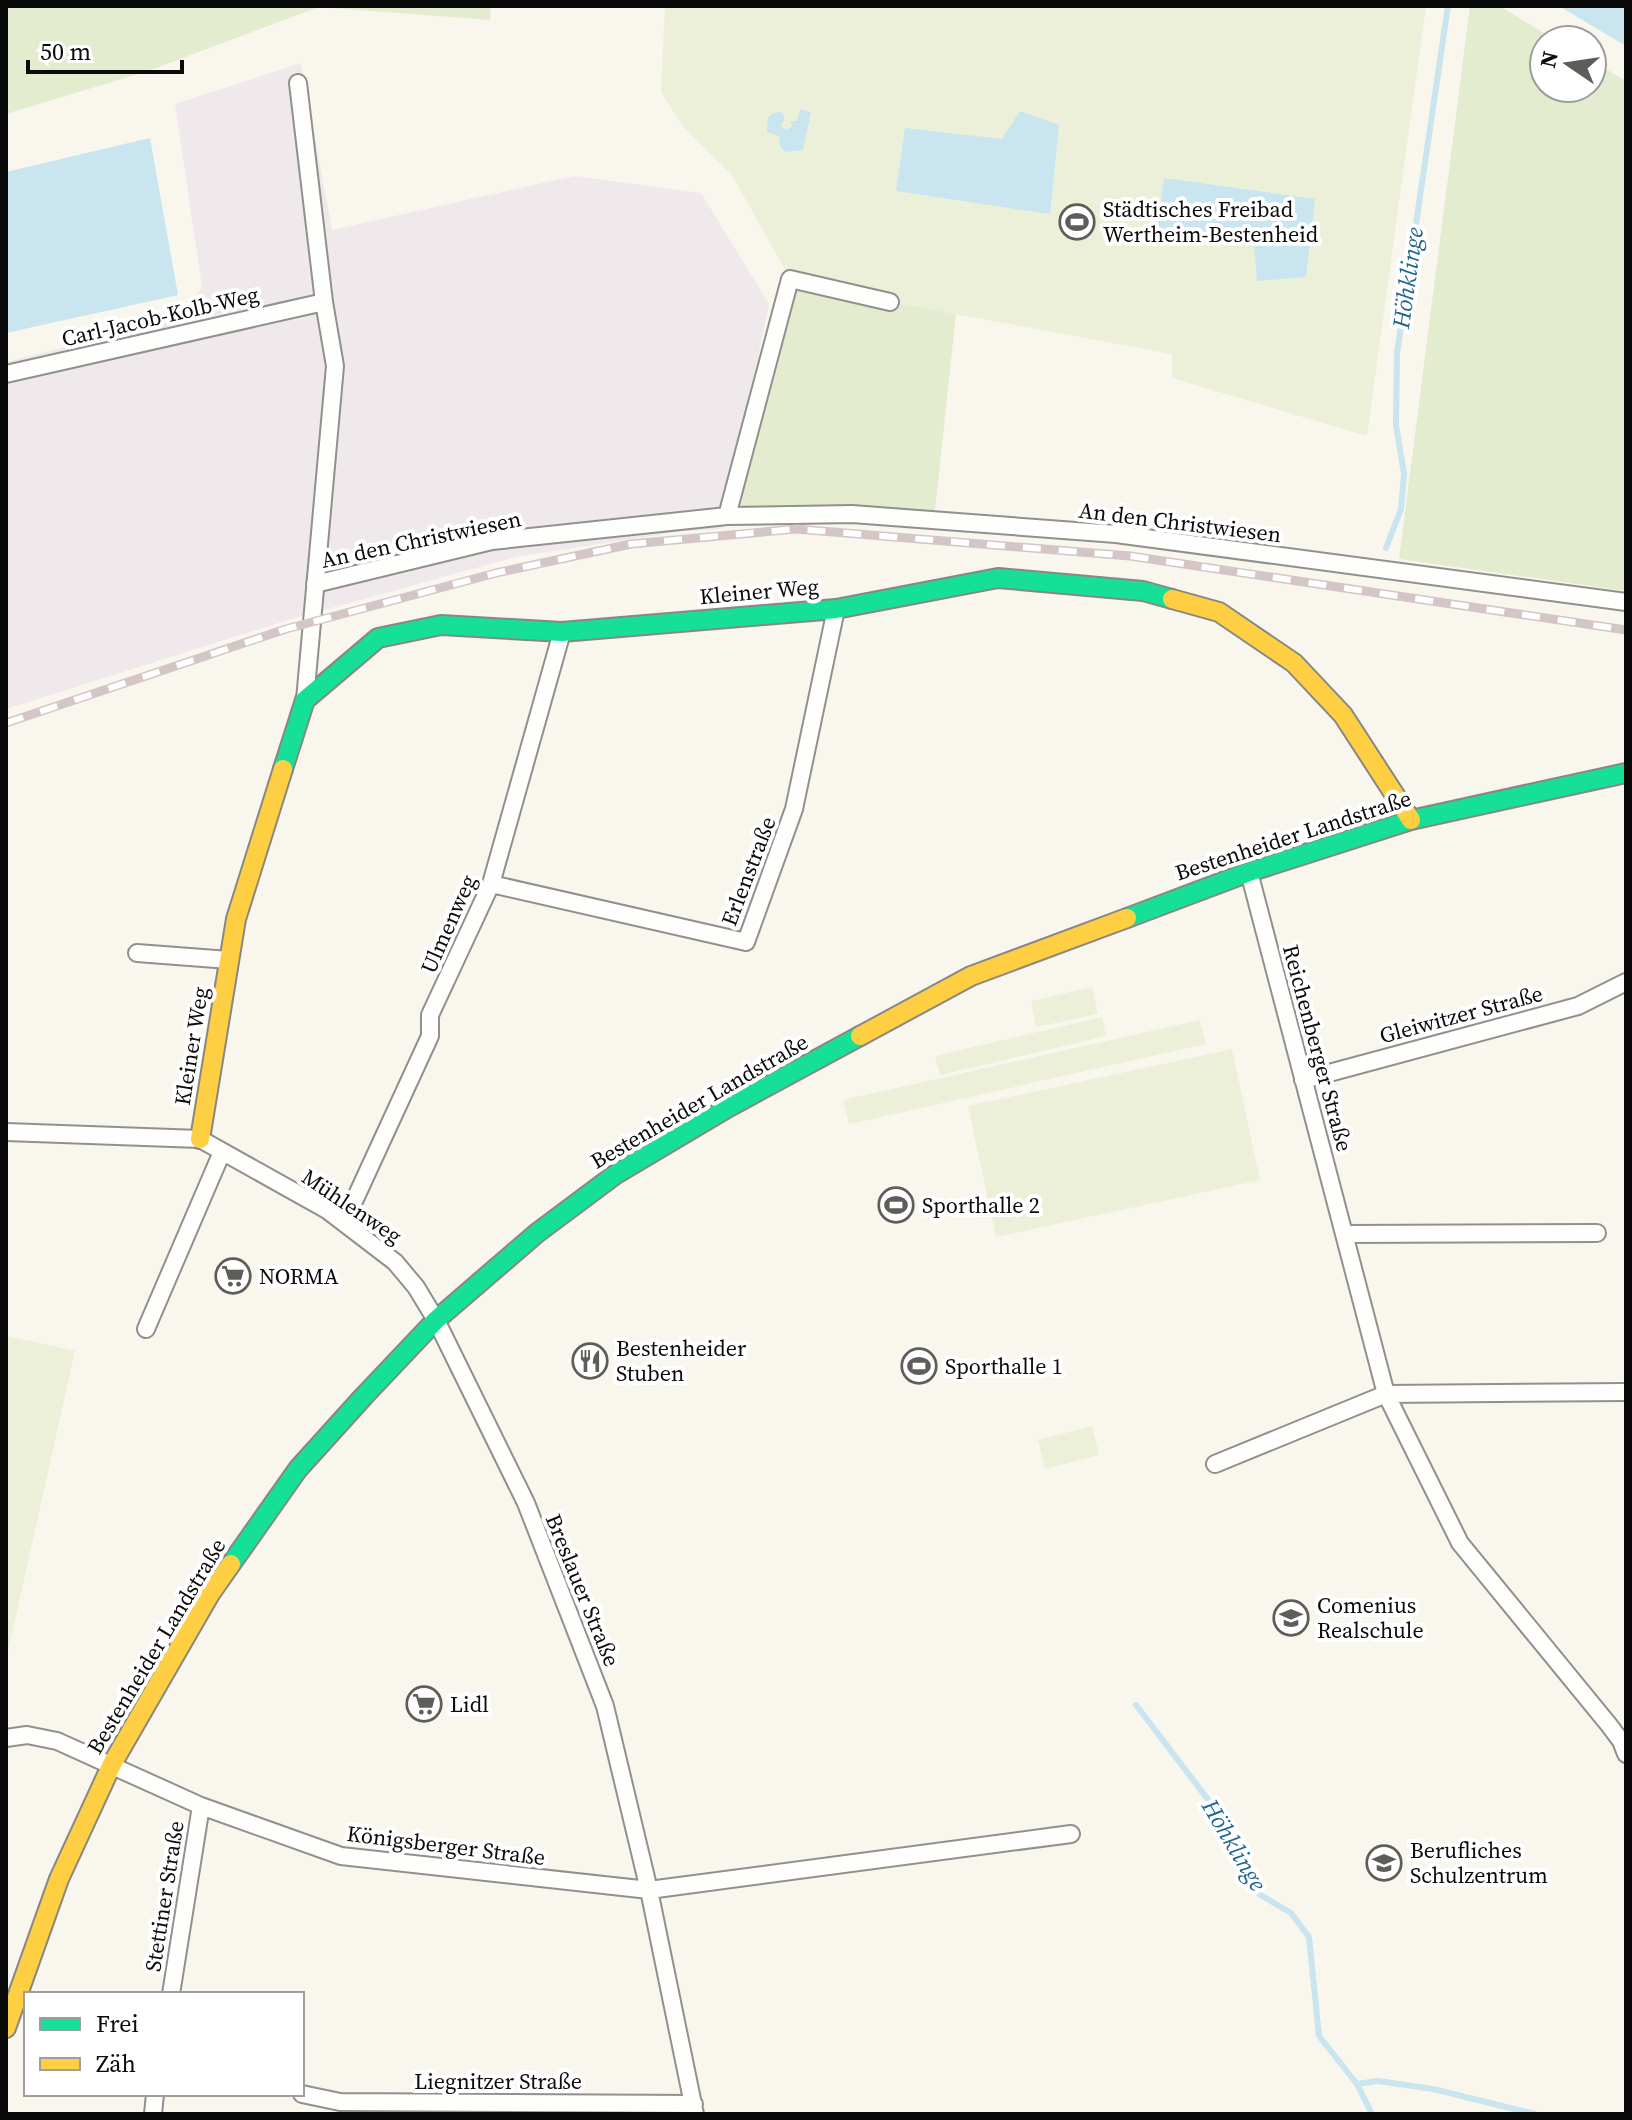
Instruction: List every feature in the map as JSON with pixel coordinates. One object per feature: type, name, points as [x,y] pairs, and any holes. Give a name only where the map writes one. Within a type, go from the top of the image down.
[{"type":"main road","name":"Kleiner Weg","points":[[200,1139],[236,919],[305,700],[378,638],[441,625],[562,632],[836,609],[998,578],[1143,591],[1219,612],[1294,663],[1343,715],[1411,820]]},
{"type":"main road","name":"Bestenheider Landstraße","points":[[6,2028],[59,1879],[112,1764],[210,1594],[298,1469],[436,1320],[512,1255],[616,1174],[727,1108],[971,976],[1249,872],[1411,820],[1626,773]]},
{"type":"street","points":[[298,83],[324,302],[335,366],[305,700]]},
{"type":"street","points":[[727,516],[790,279],[890,302]]},
{"type":"street","name":"Carl-Jacob-Kolb-Weg","points":[[6,374],[324,302]]},
{"type":"street","name":"An den Christwiesen","points":[[315,584],[492,541],[727,516],[852,514],[1116,534],[1626,602]]},
{"type":"street","name":"Erlenstraße","points":[[491,884],[746,942],[794,809],[836,609]]},
{"type":"street","name":"Ulmenweg","points":[[344,1223],[430,1036],[430,1015],[491,884],[562,632]]},
{"type":"street","name":"Reichenberger Straße","points":[[1249,872],[1386,1394],[1460,1543],[1609,1725],[1626,1754]]},
{"type":"street","name":"Kleiner Weg","points":[[137,953],[229,960]]},
{"type":"street","name":"Gleiwitzer Straße","points":[[1303,1080],[1578,1006],[1626,982]]},
{"type":"street","name":"Mühlenweg","points":[[6,1132],[200,1139],[327,1210],[395,1262],[416,1287],[436,1320]]},
{"type":"street","points":[[146,1329],[222,1152]]},
{"type":"street","points":[[1344,1234],[1597,1233]]},
{"type":"street","name":"Breslauer Straße","points":[[436,1320],[526,1503],[605,1706],[649,1890],[695,2109]]},
{"type":"street","points":[[1215,1464],[1386,1394],[1626,1392]]},
{"type":"street","name":"Königsberger Straße","points":[[6,1738],[27,1735],[57,1741],[201,1806],[341,1856],[649,1890]]},
{"type":"street","name":"Stettiner Straße","points":[[171,1992],[201,1806]]},
{"type":"street","points":[[649,1890],[1071,1834]]},
{"type":"street","name":"Liegnitzer Straße","points":[[304,2094],[340,2102],[695,2109]]},
{"type":"shaded area","points":[[301,63],[332,230],[574,176],[701,193],[769,304],[722,529],[684,531],[515,557],[288,620],[6,709],[6,362],[180,318],[202,287],[175,104]]},
{"type":"green space","points":[[6,6],[491,6],[490,20],[319,7],[148,71],[6,114]]},
{"type":"green space","name":"Städtisches Freibad Wertheim-Bestenheid","points":[[665,6],[1426,6],[1367,436],[1172,378],[1172,354],[890,302],[790,279],[732,175],[684,128],[661,92]]},
{"type":"green space","points":[[1470,6],[1499,6],[1529,24],[1528,104],[1608,104],[1608,70],[1626,81],[1626,591],[1399,559]]},
{"type":"green space","points":[[790,279],[956,314],[934,520],[727,516]]},
{"type":"green space","points":[[1092,987],[1098,1014],[1036,1027],[1031,1001]]},
{"type":"green space","points":[[1102,1017],[1106,1036],[940,1075],[935,1056]]},
{"type":"green space","points":[[1200,1020],[1206,1044],[849,1124],[843,1100]]},
{"type":"green space","points":[[1232,1049],[1260,1180],[996,1237],[968,1106]]},
{"type":"green space","points":[[6,1336],[75,1351],[6,1660]]},
{"type":"green space","points":[[1092,1426],[1099,1455],[1045,1469],[1038,1440]]},
{"type":"water","points":[[1559,6],[1626,6],[1626,46],[1608,35],[1608,24],[1589,24]]},
{"type":"water","points":[[800,109],[811,112],[803,150],[785,152],[780,146],[779,136],[767,132],[768,118],[773,113],[782,112],[785,118],[781,126],[787,130],[792,126],[791,121],[797,121]]},
{"type":"water","points":[[1020,111],[1059,125],[1050,214],[896,191],[905,128],[1002,139]]},
{"type":"water","points":[[150,138],[178,295],[6,333],[6,172]]},
{"type":"water","points":[[1164,178],[1315,199],[1306,277],[1257,281],[1254,245],[1157,229]]},
{"type":"waterway","name":"Höhklinge","points":[[1386,548],[1401,509],[1404,474],[1396,425],[1397,353],[1448,6]]},
{"type":"waterway","name":"Höhklinge","points":[[1136,1705],[1216,1810],[1259,1894],[1291,1913],[1309,1937],[1319,2036],[1357,2084],[1372,2114]]},
{"type":"waterway","points":[[1357,2084],[1378,2081],[1433,2089],[1535,2114]]},
{"type":"railway","points":[[6,723],[286,629],[496,573],[631,544],[796,529],[1130,556],[1626,630]]},
{"type":"traffic: fast","points":[[283,769],[305,700],[378,638],[441,625],[562,632],[836,609],[998,578],[1143,591],[1172,599]]},
{"type":"traffic: fast","points":[[1127,918],[1249,872],[1411,820],[1626,773]]},
{"type":"traffic: fast","points":[[231,1564],[298,1469],[364,1396],[436,1320],[537,1233],[616,1174],[727,1108],[860,1036]]},
{"type":"traffic: slow","points":[[1172,599],[1219,612],[1294,663],[1343,715],[1411,820]]},
{"type":"traffic: slow","points":[[200,1139],[236,919],[283,769]]},
{"type":"traffic: slow","points":[[860,1036],[971,976],[1127,918]]},
{"type":"traffic: slow","points":[[6,2028],[59,1879],[112,1764],[210,1594],[231,1564]]},
{"type":"place","name":"Städtisches Freibad Wertheim-Bestenheid","points":[[1077,222]]},
{"type":"place","name":"Sporthalle 2","points":[[896,1205]]},
{"type":"place","name":"NORMA","points":[[233,1276]]},
{"type":"place","name":"Bestenheider Stuben","points":[[590,1361]]},
{"type":"place","name":"Sporthalle 1","points":[[919,1366]]},
{"type":"place","name":"Comenius Realschule","points":[[1291,1618]]},
{"type":"place","name":"Lidl","points":[[424,1704]]},
{"type":"place","name":"Berufliches Schulzentrum","points":[[1384,1863]]}]
